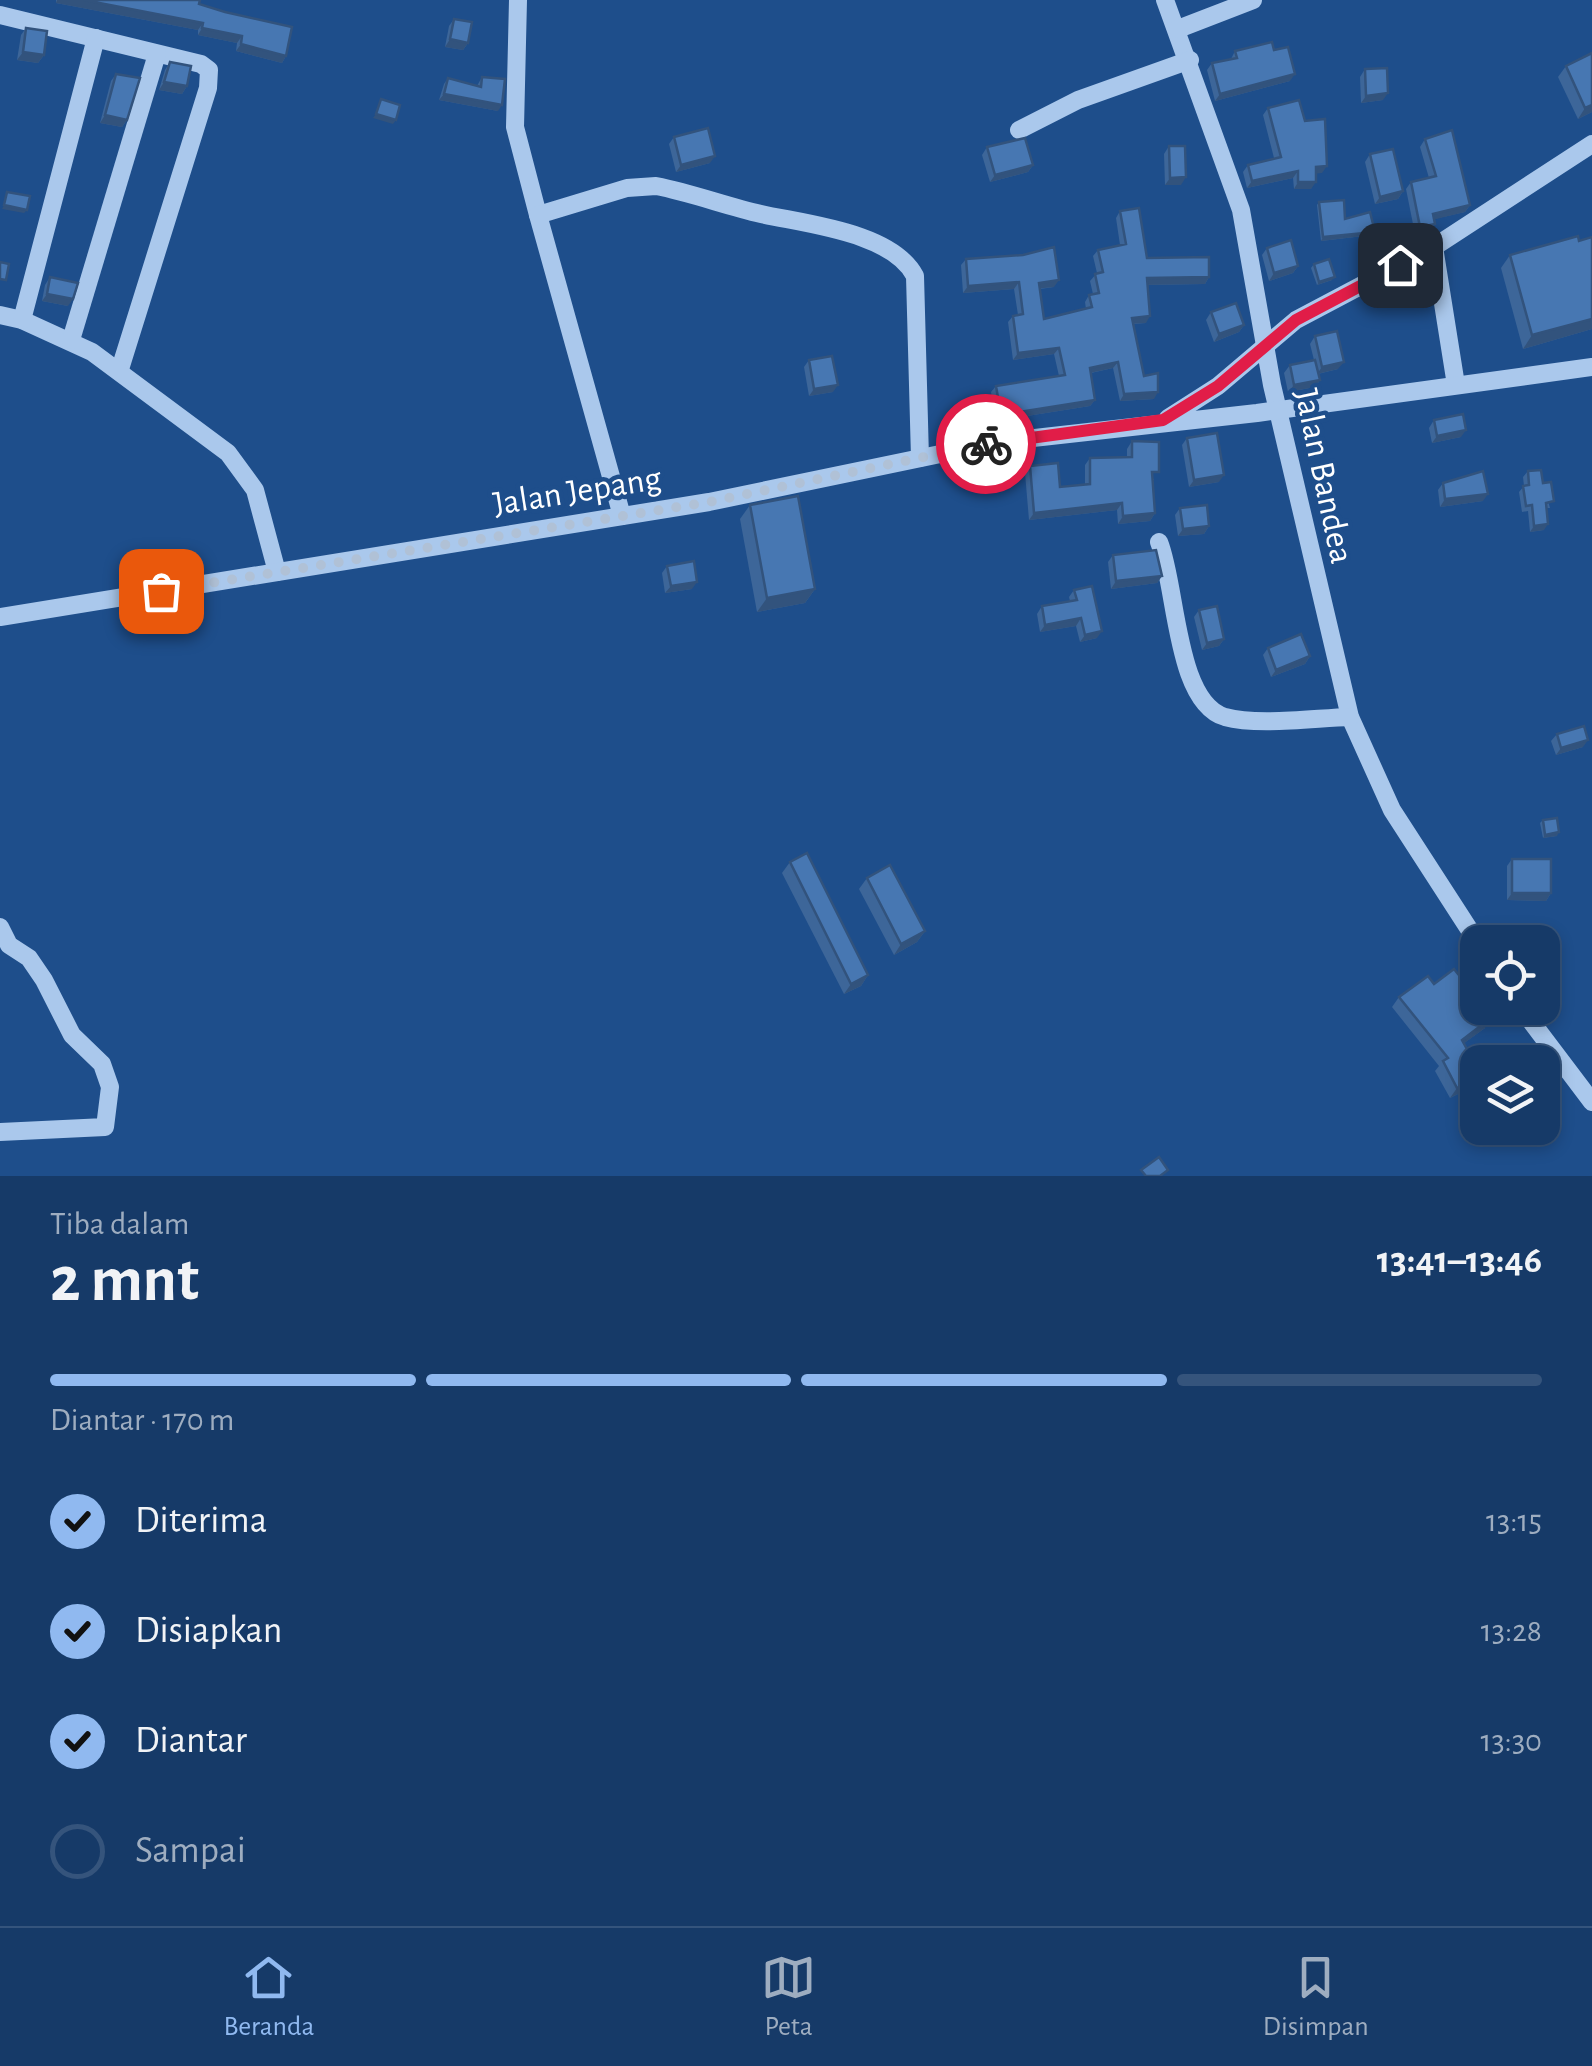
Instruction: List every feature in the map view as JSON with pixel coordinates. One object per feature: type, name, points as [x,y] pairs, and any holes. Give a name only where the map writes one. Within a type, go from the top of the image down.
[{"type":"street","points":[[518,0],[516,127],[622,516]]},
{"type":"street","name":"Jalan Bandea","points":[[1164,0],[1190,60],[1241,210],[1278,410],[1350,717],[1392,810],[1466,925]]},
{"type":"street","points":[[1178,29],[1253,0]]},
{"type":"street","points":[[0,15],[206,66],[210,80],[120,369]]},
{"type":"street","points":[[22,320],[96,38]]},
{"type":"street","points":[[71,340],[157,54]]},
{"type":"street","points":[[1019,130],[1078,100],[1190,60]]},
{"type":"street","points":[[1163,420],[1218,386],[1296,320],[1434,247],[1592,144]]},
{"type":"street","points":[[538,215],[627,188],[656,186],[834,228],[888,252],[910,266],[916,276],[920,458]]},
{"type":"street","points":[[1434,247],[1456,385]]},
{"type":"street","points":[[0,315],[71,340],[120,369],[199,428],[245,472],[264,519],[277,572]]},
{"type":"street","name":"Jalan Jepang","points":[[0,617],[622,516],[998,442],[1163,420],[1278,410],[1592,367]]},
{"type":"street","points":[[1159,542],[1188,668],[1196,694],[1208,710],[1236,718],[1350,717]]},
{"type":"street","points":[[0,927],[9,945],[28,958],[44,980],[72,1035],[102,1064],[110,1087],[105,1127],[0,1132]]},
{"type":"street","points":[[1534,1025],[1592,1102]]},
{"type":"building","points":[[84,0],[200,0],[199,4],[225,12],[292,27],[286,56],[241,44],[242,36],[202,28],[203,23]]},
{"type":"building","points":[[454,19],[472,22],[468,43],[450,39]]},
{"type":"building","points":[[26,28],[47,31],[44,55],[23,52]]},
{"type":"building","points":[[1272,42],[1274,50],[1288,47],[1295,74],[1220,94],[1212,63],[1237,58],[1235,51]]},
{"type":"building","points":[[1592,53],[1592,105],[1585,108],[1566,66]]},
{"type":"building","points":[[170,62],[191,66],[187,86],[164,82]]},
{"type":"building","points":[[1387,68],[1388,93],[1366,96],[1365,69]]},
{"type":"building","points":[[116,74],[140,78],[127,120],[105,115]]},
{"type":"building","points":[[482,77],[505,79],[502,105],[444,94],[448,78],[481,87]]},
{"type":"building","points":[[381,99],[400,105],[396,120],[376,114]]},
{"type":"building","points":[[1299,100],[1305,121],[1325,119],[1327,166],[1316,167],[1316,182],[1298,182],[1298,171],[1252,181],[1248,165],[1281,157],[1268,108]]},
{"type":"building","points":[[708,128],[715,156],[681,165],[674,137]]},
{"type":"building","points":[[1452,130],[1470,205],[1433,214],[1435,224],[1420,227],[1411,182],[1436,176],[1425,139]]},
{"type":"building","points":[[1025,138],[1033,165],[995,175],[987,147]]},
{"type":"building","points":[[1169,146],[1185,146],[1186,177],[1170,178]]},
{"type":"building","points":[[1393,149],[1403,191],[1380,197],[1370,154]]},
{"type":"building","points":[[7,192],[30,196],[27,210],[4,205]]},
{"type":"building","points":[[1344,200],[1345,219],[1370,212],[1375,232],[1323,237],[1319,202]]},
{"type":"building","points":[[1139,208],[1147,258],[1209,257],[1209,277],[1147,278],[1150,316],[1132,318],[1144,376],[1158,373],[1158,392],[1124,394],[1118,362],[1090,368],[1095,400],[1001,415],[996,386],[1065,375],[1059,348],[1018,353],[1013,316],[1023,314],[1019,282],[968,286],[966,259],[1023,255],[1054,247],[1059,280],[1039,283],[1044,319],[1092,307],[1089,295],[1099,293],[1095,274],[1103,272],[1098,250],[1126,244],[1120,211]]},
{"type":"building","points":[[1578,236],[1579,241],[1592,237],[1592,319],[1532,335],[1510,255]]},
{"type":"building","points":[[1291,240],[1298,266],[1274,273],[1267,248]]},
{"type":"building","points":[[1329,259],[1335,277],[1319,282],[1314,264]]},
{"type":"building","points":[[0,262],[9,264],[6,280],[0,279]]},
{"type":"building","points":[[50,277],[78,283],[73,299],[47,294]]},
{"type":"building","points":[[1236,303],[1244,325],[1219,334],[1211,312]]},
{"type":"building","points":[[1337,331],[1344,362],[1322,367],[1315,336]]},
{"type":"building","points":[[832,356],[838,385],[814,389],[809,360]]},
{"type":"building","points":[[1315,360],[1320,380],[1294,385],[1290,365]]},
{"type":"building","points":[[1463,414],[1466,430],[1437,436],[1434,420]]},
{"type":"building","points":[[1217,433],[1224,475],[1194,480],[1187,438]]},
{"type":"building","points":[[1132,441],[1159,442],[1159,472],[1152,472],[1155,513],[1123,516],[1122,503],[1034,513],[1030,466],[1058,463],[1060,487],[1090,484],[1090,458],[1132,457]]},
{"type":"building","points":[[1541,470],[1543,483],[1551,482],[1554,501],[1546,503],[1548,524],[1534,526],[1532,505],[1526,506],[1523,486],[1529,485],[1528,471]]},
{"type":"building","points":[[1483,471],[1488,494],[1445,499],[1443,483]]},
{"type":"building","points":[[798,496],[815,589],[767,598],[750,505]]},
{"type":"building","points":[[1207,505],[1209,526],[1183,529],[1180,508]]},
{"type":"building","points":[[1156,550],[1162,576],[1116,581],[1113,555]]},
{"type":"building","points":[[694,561],[697,582],[671,586],[667,566]]},
{"type":"building","points":[[1092,586],[1102,631],[1085,635],[1081,618],[1045,625],[1042,606],[1077,600],[1074,590]]},
{"type":"building","points":[[1217,606],[1224,639],[1207,643],[1199,610]]},
{"type":"building","points":[[1301,634],[1310,656],[1276,670],[1268,648]]},
{"type":"building","points":[[1584,726],[1588,740],[1561,748],[1557,734]]},
{"type":"building","points":[[1557,818],[1559,832],[1545,835],[1543,820]]},
{"type":"building","points":[[807,853],[868,975],[851,984],[790,862]]},
{"type":"building","points":[[1512,859],[1551,859],[1551,893],[1512,893]]},
{"type":"building","points":[[890,865],[925,931],[901,944],[867,878]]},
{"type":"building","points":[[1454,969],[1460,976],[1460,1025],[1482,1025],[1462,1040],[1465,1045],[1460,1045],[1457,1088],[1443,1061],[1448,1058],[1399,997],[1428,976],[1434,984]]},
{"type":"building","points":[[1159,1157],[1168,1170],[1160,1176],[1146,1176],[1141,1170]]},
{"type":"way so far","points":[[161,591],[709,502],[986,444]]},
{"type":"route","points":[[986,444],[1163,420],[1197,402],[1296,320],[1400,265]]}]
